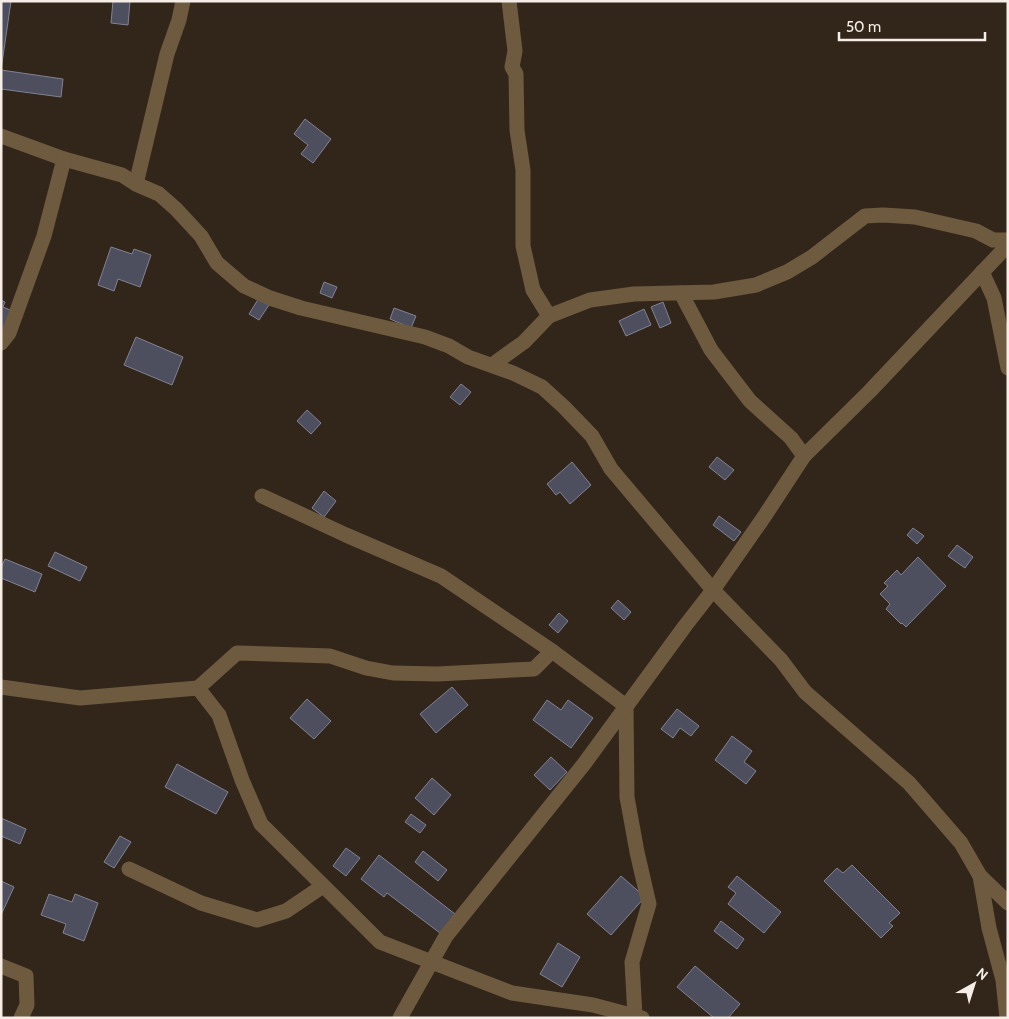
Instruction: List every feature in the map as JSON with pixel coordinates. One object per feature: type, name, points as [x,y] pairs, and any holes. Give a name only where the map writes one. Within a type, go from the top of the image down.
[{"type":"street","points":[[136,184],[167,54],[179,20],[183,1]]},
{"type":"street","points":[[508,1],[515,51],[512,67],[516,74],[517,130],[523,170],[523,246],[533,290],[549,316]]},
{"type":"street","points":[[1,136],[64,159],[122,175],[136,184],[159,194],[201,236],[217,263],[244,286],[270,298],[301,308],[425,337],[542,387],[592,436],[611,469],[713,590],[781,660],[805,692],[909,783],[961,843],[980,876],[1008,903]]},
{"type":"street","points":[[1,343],[9,333],[44,236],[64,159]]},
{"type":"street","points":[[492,365],[524,342],[549,316],[590,300],[634,294],[714,292],[764,282],[787,272],[812,257],[865,216],[914,216],[976,231],[993,240],[1008,240]]},
{"type":"street","points":[[400,1018],[446,936],[584,764],[713,590],[804,456],[870,391],[1008,245]]},
{"type":"street","points":[[982,272],[994,298],[1008,368]]},
{"type":"street","points":[[681,293],[711,350],[750,401],[792,438],[804,456]]},
{"type":"street","points":[[262,496],[346,535],[442,576],[552,651],[626,706]]},
{"type":"street","points":[[1,687],[80,698],[198,688],[236,652],[330,656],[366,668],[393,673],[437,674],[534,669],[552,651]]},
{"type":"street","points":[[198,688],[219,715],[242,780],[261,824],[380,942],[512,994],[593,1005],[639,1017],[632,962],[649,904],[627,797],[626,706]]},
{"type":"street","points":[[129,869],[201,903],[257,920],[286,911],[323,886]]},
{"type":"street","points":[[980,876],[989,928],[1002,980],[1007,1018]]},
{"type":"street","points":[[1,966],[26,976],[27,1005],[21,1018]]},
{"type":"building","points":[[1,1],[11,1],[1,70]]},
{"type":"building","points":[[113,1],[130,1],[128,25],[111,23]]},
{"type":"building","points":[[1,70],[63,79],[61,97],[1,89]]},
{"type":"building","points":[[305,119],[331,139],[313,163],[301,154],[308,145],[294,134]]},
{"type":"building","points":[[111,247],[132,254],[134,249],[151,255],[140,287],[118,279],[114,291],[98,285]]},
{"type":"building","points":[[324,282],[337,287],[332,298],[320,293]]},
{"type":"building","points":[[259,298],[269,305],[259,320],[249,314]]},
{"type":"building","points":[[1,300],[5,302],[3,307],[15,312],[1,333]]},
{"type":"building","points":[[663,302],[671,323],[660,328],[651,307]]},
{"type":"building","points":[[394,308],[416,316],[411,328],[390,319]]},
{"type":"building","points":[[644,309],[651,325],[626,336],[619,321]]},
{"type":"building","points":[[136,337],[183,357],[172,385],[124,365]]},
{"type":"building","points":[[461,384],[471,392],[460,405],[450,397]]},
{"type":"building","points":[[307,410],[321,423],[311,434],[297,421]]},
{"type":"building","points":[[717,457],[734,470],[725,480],[709,467]]},
{"type":"building","points":[[572,462],[591,485],[570,504],[560,492],[556,495],[547,484]]},
{"type":"building","points":[[324,491],[336,501],[324,517],[312,508]]},
{"type":"building","points":[[719,516],[741,532],[734,541],[713,525]]},
{"type":"building","points":[[913,528],[924,536],[917,544],[907,535]]},
{"type":"building","points":[[957,545],[973,557],[965,568],[948,556]]},
{"type":"building","points":[[55,552],[87,567],[80,581],[48,566]]},
{"type":"building","points":[[918,557],[946,586],[906,627],[886,609],[890,604],[880,594],[888,586],[884,583],[897,570],[901,575]]},
{"type":"building","points":[[5,559],[42,574],[35,592],[1,578],[1,568]]},
{"type":"building","points":[[618,600],[631,612],[624,620],[611,608]]},
{"type":"building","points":[[559,613],[568,621],[558,633],[549,625]]},
{"type":"building","points":[[452,687],[468,705],[436,733],[420,714]]},
{"type":"building","points":[[307,699],[331,721],[314,739],[290,718]]},
{"type":"building","points":[[547,700],[561,710],[568,700],[593,718],[571,748],[533,720]]},
{"type":"building","points":[[677,709],[699,726],[691,736],[680,728],[673,738],[661,729]]},
{"type":"building","points":[[732,736],[752,751],[744,762],[756,771],[746,784],[715,760]]},
{"type":"building","points":[[551,757],[567,772],[550,790],[534,775]]},
{"type":"building","points":[[177,764],[228,792],[216,814],[165,787]]},
{"type":"building","points":[[432,778],[451,795],[434,815],[415,798]]},
{"type":"building","points":[[411,814],[426,825],[420,833],[405,822]]},
{"type":"building","points":[[1,818],[26,829],[20,844],[1,836]]},
{"type":"building","points":[[120,836],[131,842],[114,868],[104,862]]},
{"type":"building","points":[[346,848],[360,858],[346,876],[333,866]]},
{"type":"building","points":[[423,851],[447,870],[438,881],[415,862]]},
{"type":"building","points":[[379,855],[455,914],[440,933],[387,893],[384,897],[361,879]]},
{"type":"building","points":[[852,865],[900,913],[889,923],[893,926],[881,938],[824,881],[837,868],[843,873]]},
{"type":"building","points":[[621,876],[645,897],[611,935],[587,914]]},
{"type":"building","points":[[737,876],[781,912],[764,933],[728,904],[736,893],[728,887]]},
{"type":"building","points":[[1,881],[14,887],[1,915]]},
{"type":"building","points":[[49,894],[72,902],[75,894],[98,903],[84,941],[63,933],[66,924],[41,915]]},
{"type":"building","points":[[721,921],[744,939],[737,949],[714,931]]},
{"type":"building","points":[[558,943],[580,957],[562,987],[540,974]]},
{"type":"building","points":[[695,966],[740,1004],[728,1018],[714,1018],[677,987]]}]
